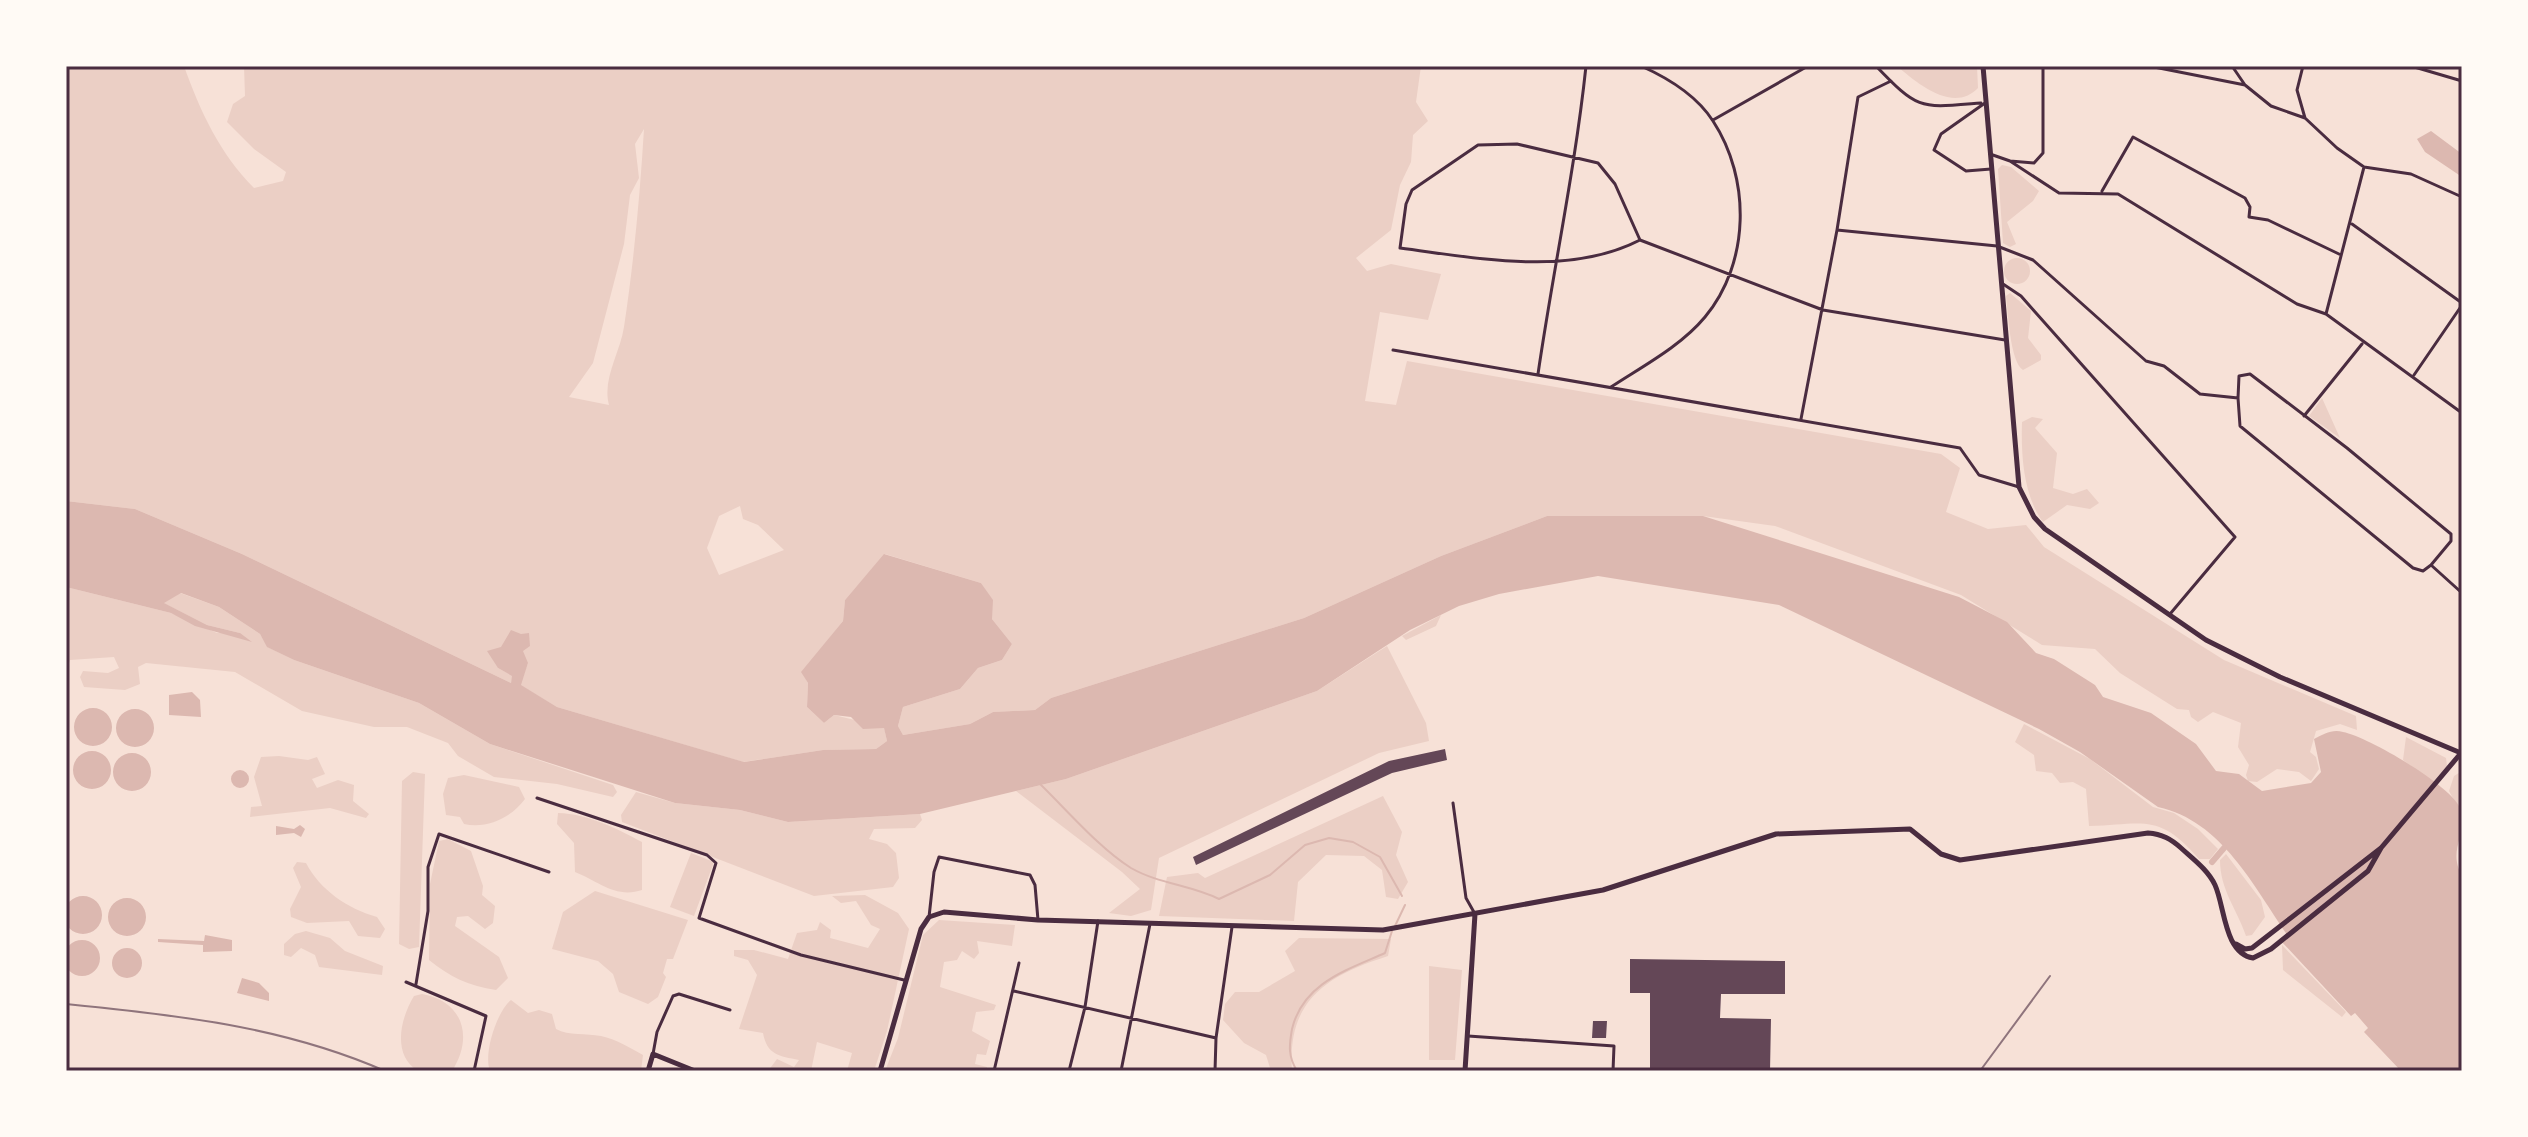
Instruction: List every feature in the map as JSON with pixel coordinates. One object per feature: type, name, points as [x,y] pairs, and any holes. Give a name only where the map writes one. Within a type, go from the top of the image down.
[{"type":"main road","points":[[1983,66],[2019,487],[2034,517],[2045,529],[2206,640],[2280,677],[2461,753],[2444,777],[2381,848],[2248,949],[2233,941]]},
{"type":"main road","points":[[880,1071],[893,1036],[915,944],[929,917],[944,912],[1038,920],[1383,930],[1603,890],[1776,834],[1910,829],[1941,854],[1960,860],[2148,833],[2159,834],[2174,843],[2210,877],[2233,941],[2248,958],[2257,958],[2368,871],[2381,848]]},
{"type":"main road","points":[[1465,1071],[1475,914]]},
{"type":"main road","points":[[648,1071],[653,1054],[695,1071]]},
{"type":"street","points":[[1538,374],[1554,262],[1576,159],[1586,66]]},
{"type":"street","points":[[1611,387],[1669,349],[1705,318],[1731,275],[1741,227],[1736,171],[1713,120],[1670,79],[1641,66]]},
{"type":"street","points":[[1713,120],[1808,66]]},
{"type":"street","points":[[1876,66],[1909,100],[1933,107],[1985,103]]},
{"type":"street","points":[[2010,161],[2034,163],[2043,153],[2043,66]]},
{"type":"street","points":[[2149,66],[2245,85]]},
{"type":"street","points":[[2232,66],[2245,85],[2271,106],[2305,118],[2364,167],[2411,174],[2462,197]]},
{"type":"street","points":[[2303,66],[2297,90],[2305,118]]},
{"type":"street","points":[[2411,66],[2462,81]]},
{"type":"street","points":[[1801,419],[1823,310],[1858,97],[1891,81]]},
{"type":"street","points":[[1985,103],[1941,134],[1934,150],[1966,171],[1991,169]]},
{"type":"street","points":[[2102,191],[2133,137],[2245,198],[2250,207],[2249,217],[2268,220],[2339,254]]},
{"type":"street","points":[[1640,240],[1610,256],[1554,262],[1480,259],[1400,248],[1406,204],[1412,190],[1478,145],[1517,144],[1598,163],[1615,184],[1640,240],[1823,310],[2005,340]]},
{"type":"street","points":[[1990,154],[2010,161],[2059,193],[2102,191],[2118,194],[2297,304],[2326,314],[2363,343],[2414,375],[2462,413]]},
{"type":"street","points":[[2326,314],[2339,254],[2352,224],[2364,167]]},
{"type":"street","points":[[2352,224],[2462,304],[2414,375]]},
{"type":"street","points":[[1837,230],[1997,246],[2033,260],[2146,361],[2164,366],[2200,394],[2238,398]]},
{"type":"street","points":[[2000,282],[2021,296],[2235,537],[2170,614]]},
{"type":"street","points":[[2304,416],[2363,343]]},
{"type":"street","points":[[1393,350],[1960,448],[1979,475],[2019,487]]},
{"type":"street","points":[[2250,374],[2451,534],[2451,541],[2423,571],[2413,568],[2240,426],[2238,398],[2239,376],[2250,374]]},
{"type":"street","points":[[2431,565],[2462,593]]},
{"type":"street","points":[[537,798],[707,855],[716,863],[699,918],[801,955],[904,980]]},
{"type":"street","points":[[1453,803],[1466,898],[1475,914]]},
{"type":"street","points":[[416,984],[428,911],[428,867],[439,834],[549,872]]},
{"type":"street","points":[[929,917],[934,872],[939,857],[1030,875],[1035,885],[1038,920]]},
{"type":"street","points":[[1069,1071],[1085,1007],[1098,921]]},
{"type":"street","points":[[1121,1071],[1150,924]]},
{"type":"street","points":[[1215,1071],[1216,1038],[1232,927]]},
{"type":"street","points":[[994,1071],[1019,963]]},
{"type":"street","points":[[406,982],[486,1016],[474,1071]]},
{"type":"street","points":[[1014,991],[1216,1038]]},
{"type":"street","points":[[653,1054],[668,1002],[679,994],[730,1010]]},
{"type":"street","points":[[1468,1036],[1614,1046],[1613,1071]]},
{"type":"shaded area","points":[[66,66],[184,66],[212,131],[231,161],[254,188],[283,181],[286,172],[254,149],[227,122],[233,104],[245,96],[244,66],[1421,66],[1416,102],[1428,121],[1413,135],[1411,162],[1400,185],[1391,230],[1356,258],[1367,271],[1391,264],[1441,274],[1428,320],[1380,312],[1365,401],[1396,405],[1407,361],[1941,454],[1960,468],[1946,512],[1988,529],[2026,525],[2044,547],[2224,660],[2356,716],[2357,730],[2340,724],[2316,731],[2310,752],[2316,757],[2319,769],[2311,781],[2299,772],[2277,769],[2257,782],[2248,781],[2249,765],[2238,747],[2241,723],[2213,712],[2198,722],[2191,717],[2189,710],[2177,709],[2120,673],[2095,649],[2042,645],[1961,595],[1775,526],[1703,516],[1547,516],[1441,556],[1304,618],[1051,698],[1035,710],[993,712],[970,724],[903,735],[898,726],[903,707],[960,689],[978,668],[1002,660],[1012,644],[992,619],[992,600],[981,583],[885,554],[845,600],[843,621],[802,672],[808,683],[807,707],[824,723],[834,715],[884,727],[887,741],[876,749],[823,750],[743,762],[557,707],[520,685],[528,663],[498,668],[513,676],[511,683],[242,554],[135,509],[66,501]],"holes":[[[644,129],[631,277],[622,337],[608,386],[609,405],[569,397],[593,363],[624,244],[630,195],[639,178],[635,144]],[[740,506],[743,519],[758,525],[784,550],[719,575],[707,548],[719,516]]]},
{"type":"shaded area","points":[[1897,66],[1977,66],[1978,88],[1958,98],[1947,97],[1925,87]]},
{"type":"shaded area","points":[[2431,131],[2462,154],[2462,177],[2425,152],[2417,139]]},
{"type":"shaded area","points":[[2002,165],[2011,167],[2039,191],[2033,201],[2007,222],[2016,244],[2010,247],[2003,243],[1998,169]]},
{"type":"shaded area","points":[[2017,258],[2026,262],[2030,271],[2026,280],[2017,284],[2008,280],[2004,271],[2008,262]]},
{"type":"shaded area","points":[[2010,293],[2031,311],[2028,338],[2041,355],[2041,360],[2023,370],[2015,357],[2010,336],[2006,296]]},
{"type":"shaded area","points":[[2322,398],[2340,438],[2309,416]]},
{"type":"shaded area","points":[[2032,417],[2043,419],[2035,428],[2057,453],[2053,488],[2073,494],[2087,489],[2099,503],[2090,509],[2067,505],[2043,522],[2027,487],[2023,461],[2022,422]]},
{"type":"shaded area","points":[[66,501],[135,509],[242,554],[511,683],[512,676],[498,668],[487,651],[501,647],[511,630],[529,633],[530,646],[523,651],[528,663],[521,685],[557,707],[744,762],[823,750],[876,749],[887,741],[884,728],[863,729],[851,717],[834,715],[824,723],[807,707],[808,683],[801,672],[843,621],[845,600],[884,554],[981,583],[993,600],[992,619],[1012,644],[1002,660],[978,668],[960,689],[903,707],[898,726],[903,735],[970,724],[993,712],[1035,710],[1051,698],[1304,618],[1441,556],[1547,516],[1703,516],[1959,597],[2007,622],[2036,653],[2054,659],[2095,685],[2103,697],[2151,713],[2196,744],[2216,771],[2239,774],[2262,791],[2311,783],[2321,772],[2314,739],[2335,731],[2371,743],[2427,777],[2455,800],[2461,810],[2462,827],[2456,858],[2462,876],[2462,1071],[2401,1071],[2364,1032],[2368,1028],[2355,1013],[2351,1016],[2281,941],[2288,936],[2249,877],[2201,826],[2158,807],[2080,752],[2039,729],[1779,605],[1598,576],[1499,594],[1459,606],[1410,630],[1317,691],[1066,779],[920,814],[788,822],[740,810],[675,803],[490,744],[419,703],[294,660],[267,647],[260,634],[219,607],[181,593],[164,603],[207,625],[240,633],[252,642],[195,626],[171,613],[66,587]]},
{"type":"shaded area","points":[[66,587],[171,613],[217,633],[240,633],[207,625],[163,603],[180,593],[219,607],[260,634],[268,647],[294,660],[419,703],[490,744],[613,785],[617,792],[613,797],[557,784],[494,777],[458,756],[448,743],[407,727],[374,727],[302,711],[235,672],[146,663],[138,667],[140,684],[125,690],[84,687],[80,677],[83,671],[108,673],[119,668],[114,657],[70,660],[66,673]]},
{"type":"shaded area","points":[[1441,615],[1436,626],[1406,640],[1402,636]]},
{"type":"shaded area","points":[[1387,646],[1426,723],[1429,741],[1379,753],[1159,858],[1151,910],[1131,916],[1109,913],[1140,889],[1016,791],[1066,779],[1317,691]]},
{"type":"shaded area","points":[[192,692],[200,700],[201,717],[169,715],[169,695]]},
{"type":"shaded area","points":[[93,708],[106,714],[112,727],[106,740],[93,746],[80,740],[74,727],[80,714]]},
{"type":"shaded area","points":[[135,709],[148,715],[154,728],[148,741],[135,747],[122,741],[116,728],[122,715]]},
{"type":"shaded area","points":[[2024,724],[2090,759],[2153,807],[2174,813],[2198,829],[2218,849],[2210,859],[2199,859],[2173,834],[2150,824],[2089,826],[2086,789],[2073,782],[2060,783],[2052,773],[2036,771],[2034,755],[2015,742]]},
{"type":"shaded area","points":[[2406,737],[2446,758],[2447,766],[2433,782],[2403,760]]},
{"type":"shaded area","points":[[92,751],[105,757],[111,770],[105,783],[92,789],[79,783],[73,770],[79,757]]},
{"type":"shaded area","points":[[132,753],[145,759],[151,772],[145,785],[132,791],[119,785],[113,772],[119,759]]},
{"type":"shaded area","points":[[261,757],[308,760],[317,757],[325,774],[312,779],[317,788],[338,780],[354,785],[353,801],[369,814],[366,818],[330,808],[250,817],[251,807],[262,806],[254,777]]},
{"type":"shaded area","points":[[240,770],[249,779],[240,788],[231,779]]},
{"type":"shaded area","points":[[2462,771],[2462,815],[2449,791],[2454,776]]},
{"type":"shaded area","points":[[413,772],[425,774],[419,947],[409,949],[399,944],[402,781]]},
{"type":"shaded area","points":[[464,775],[519,787],[525,799],[513,812],[498,820],[481,825],[464,824],[460,817],[446,815],[443,794],[448,778]]},
{"type":"shaded area","points":[[636,792],[675,803],[740,810],[788,822],[920,814],[922,820],[915,828],[874,829],[869,839],[887,844],[896,853],[899,878],[893,887],[814,896],[622,822],[621,815]]},
{"type":"shaded area","points":[[1383,796],[1402,832],[1396,855],[1408,882],[1398,899],[1386,897],[1382,870],[1364,856],[1326,855],[1298,882],[1294,921],[1159,916],[1167,877],[1198,873],[1205,878]]},
{"type":"shaded area","points":[[558,813],[591,819],[642,842],[642,890],[615,891],[575,872],[574,843],[557,824]]},
{"type":"shaded area","points":[[300,825],[305,829],[301,837],[294,833],[276,835],[276,826],[294,829]]},
{"type":"shaded area","points":[[448,839],[471,851],[483,886],[482,895],[495,906],[493,923],[485,929],[468,916],[457,917],[455,926],[499,957],[508,978],[496,990],[460,980],[429,960],[430,884],[439,841]]},
{"type":"shaded area","points":[[691,853],[714,862],[694,916],[670,907]]},
{"type":"shaded area","points":[[2226,854],[2261,900],[2265,917],[2252,935],[2246,936],[2223,881],[2220,860]]},
{"type":"shaded area","points":[[297,862],[306,863],[319,882],[336,897],[377,917],[385,929],[380,938],[358,936],[349,921],[307,923],[291,917],[290,909],[301,887],[293,868]]},
{"type":"shaded area","points":[[595,891],[688,920],[673,959],[667,959],[663,973],[666,977],[658,997],[648,1004],[619,992],[613,974],[598,961],[552,949],[563,912]]},
{"type":"shaded area","points":[[865,895],[898,913],[909,929],[887,1031],[874,1071],[847,1071],[852,1053],[817,1042],[811,1071],[768,1071],[777,1059],[794,1067],[799,1060],[780,1056],[771,1050],[763,1033],[739,1029],[757,975],[748,960],[734,956],[734,950],[754,950],[788,959],[797,933],[817,930],[820,922],[831,930],[830,938],[868,948],[880,929],[871,925],[856,901],[841,903],[832,896]]},
{"type":"shaded area","points":[[83,896],[96,902],[102,915],[96,928],[83,934],[70,928],[64,915],[70,902]]},
{"type":"shaded area","points":[[127,898],[140,904],[146,917],[140,930],[127,936],[114,930],[108,917],[114,904]]},
{"type":"shaded area","points":[[939,920],[1015,925],[1012,946],[977,941],[979,953],[974,959],[962,951],[957,960],[944,962],[940,987],[996,1005],[994,1010],[976,1012],[972,1031],[990,1041],[986,1055],[977,1054],[975,1064],[987,1067],[987,1071],[885,1071],[898,1038],[923,935]]},
{"type":"shaded area","points":[[306,931],[330,938],[345,951],[383,966],[382,975],[319,967],[315,955],[301,948],[291,957],[284,955],[284,944],[295,934]]},
{"type":"shaded area","points":[[205,935],[232,940],[232,951],[203,952],[203,945],[158,942],[158,939],[204,941]]},
{"type":"shaded area","points":[[1299,938],[1391,939],[1388,956],[1346,972],[1315,994],[1296,1026],[1292,1071],[1271,1071],[1266,1055],[1244,1043],[1223,1020],[1225,1004],[1235,992],[1259,992],[1295,971],[1285,951]]},
{"type":"shaded area","points":[[82,940],[95,945],[100,958],[95,971],[82,976],[69,971],[64,958],[69,945]]},
{"type":"shaded area","points":[[2282,945],[2346,1012],[2342,1017],[2283,970]]},
{"type":"shaded area","points":[[127,948],[138,952],[142,963],[138,974],[127,978],[116,974],[112,963],[116,952]]},
{"type":"shaded area","points":[[1429,966],[1462,970],[1455,1060],[1429,1060]]},
{"type":"shaded area","points":[[242,978],[259,983],[269,993],[269,1001],[237,993]]},
{"type":"shaded area","points":[[422,994],[447,1004],[461,1022],[462,1046],[452,1071],[418,1071],[404,1056],[401,1036],[405,1015],[414,996]]},
{"type":"shaded area","points":[[511,1000],[528,1013],[539,1010],[552,1014],[556,1029],[612,1039],[643,1055],[641,1071],[490,1071],[488,1054],[493,1033],[501,1013]]},
{"type":"building","points":[[1445,749],[1447,760],[1392,773],[1196,865],[1193,857],[1389,761]]},
{"type":"building","points":[[1630,959],[1785,961],[1785,994],[1721,994],[1720,1018],[1771,1019],[1770,1071],[1650,1071],[1650,993],[1630,993]]},
{"type":"building","points":[[1593,1021],[1607,1021],[1606,1038],[1592,1038]]},
{"type":"waterway","points":[[1039,783],[1095,839],[1131,868],[1219,899],[1270,875],[1305,845],[1329,838],[1353,842],[1380,857],[1402,896]]},
{"type":"waterway","points":[[2212,862],[2224,848]]},
{"type":"waterway","points":[[1395,926],[1405,905]]},
{"type":"waterway","points":[[1297,1071],[1291,1056],[1290,1041],[1298,1013],[1306,1000],[1328,980],[1385,953],[1392,931]]},
{"type":"railway","points":[[1980,1071],[2050,976]]},
{"type":"railway","points":[[66,1004],[188,1018],[268,1033],[307,1043],[385,1071]]}]
